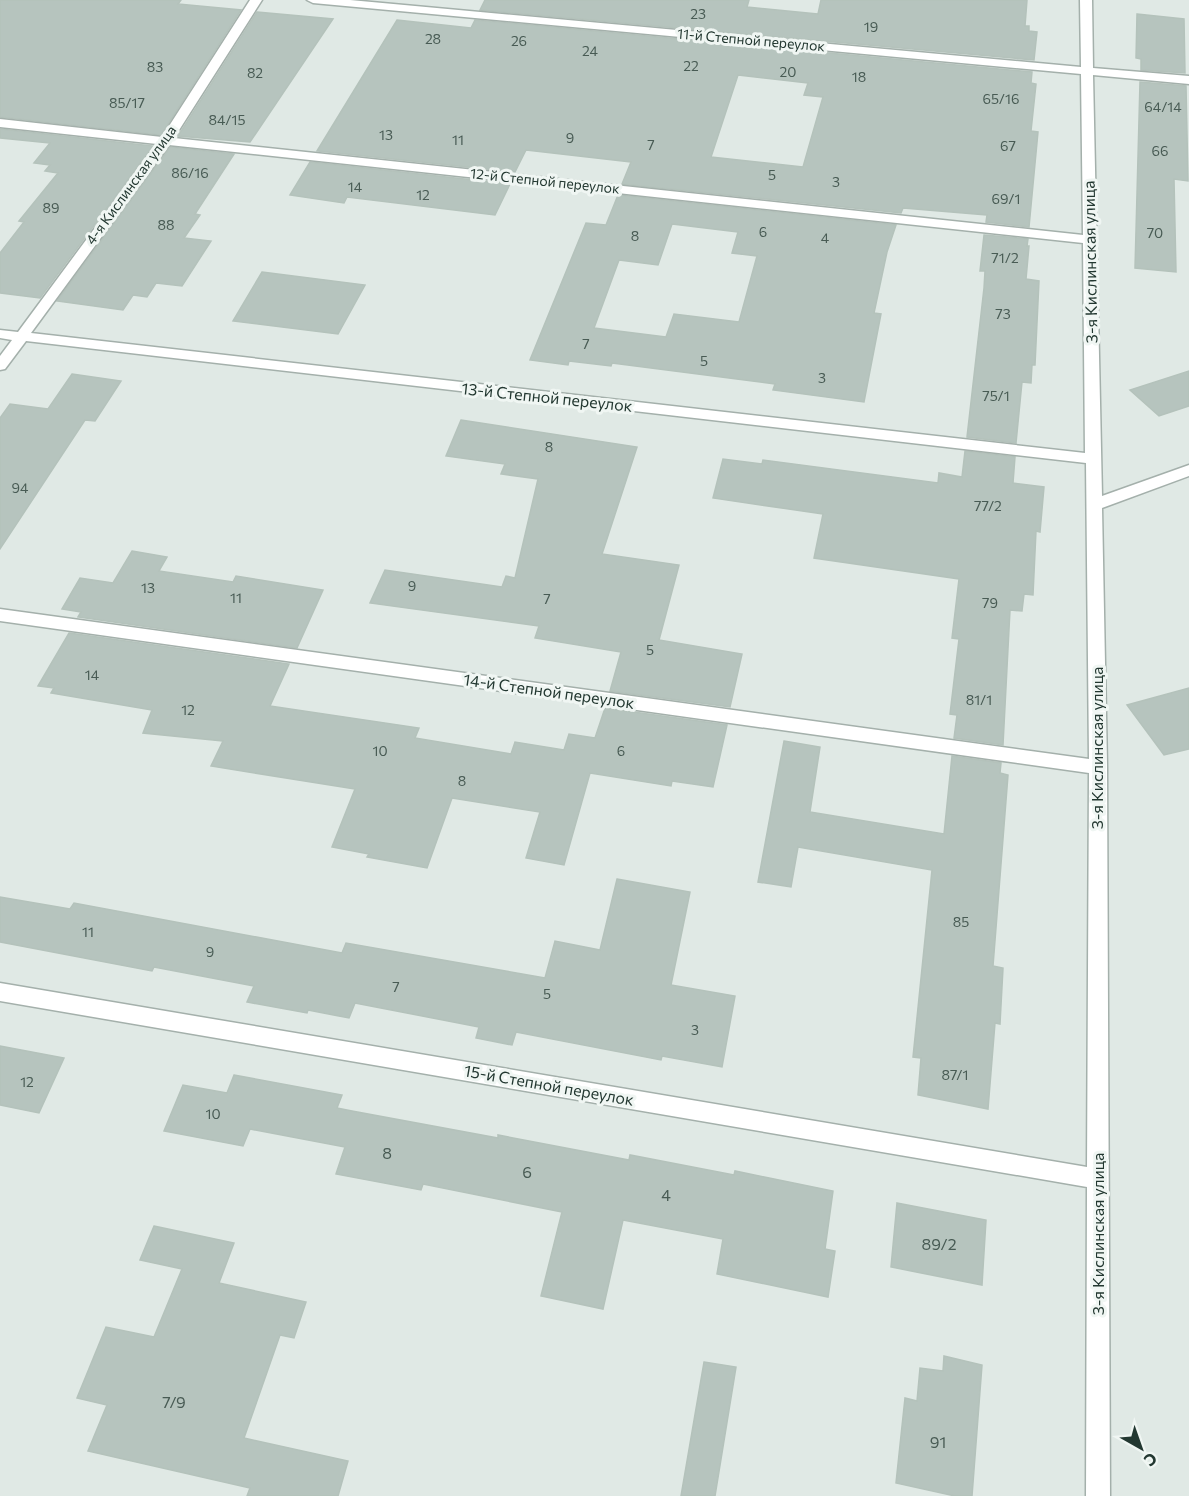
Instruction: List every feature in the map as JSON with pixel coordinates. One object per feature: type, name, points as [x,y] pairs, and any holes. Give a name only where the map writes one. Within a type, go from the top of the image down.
[{"type":"street","name":"4-я Кислинская улица","points":[[0,366],[19,337],[166,140],[256,0]]},
{"type":"street","name":"11-й Степной переулок","points":[[313,0],[1189,80]]},
{"type":"street","name":"3-я Кислинская улица","points":[[1086,0],[1098,767],[1098,1496]]},
{"type":"street","name":"12-й Степной переулок","points":[[0,123],[1090,240]]},
{"type":"street","name":"13-й Степной переулок","points":[[0,334],[1094,459]]},
{"type":"street","points":[[1094,505],[1189,470]]},
{"type":"street","name":"14-й Степной переулок","points":[[0,615],[1098,767]]},
{"type":"street","name":"15-й Степной переулок","points":[[0,992],[1099,1179]]},
{"type":"building","points":[[0,0],[181,0],[178,4],[241,10],[161,135],[0,117]]},
{"type":"building","points":[[485,0],[749,0],[747,7],[818,14],[821,0],[1027,0],[1025,26],[1029,26],[1029,31],[1037,32],[1034,60],[480,10]]},
{"type":"building","points":[[257,12],[333,19],[250,142],[178,136]]},
{"type":"building","points":[[1137,14],[1184,19],[1185,73],[1141,70],[1141,59],[1136,58]]},
{"type":"building","points":[[397,20],[471,28],[475,20],[1032,72],[1031,83],[1036,84],[1031,131],[1038,132],[1029,227],[986,222],[987,215],[903,208],[901,213],[622,184],[631,162],[526,150],[515,172],[317,151]],"holes":[[[738,75],[808,83],[804,95],[823,97],[803,167],[711,157]]]},
{"type":"building","points":[[1140,82],[1186,86],[1188,181],[1174,179],[1176,272],[1135,268]]},
{"type":"building","points":[[0,129],[153,146],[40,298],[0,293],[0,253],[24,222],[19,221],[58,173],[45,171],[50,165],[34,163],[50,143],[0,138]]},
{"type":"building","points":[[170,147],[234,154],[195,214],[200,215],[184,238],[211,241],[182,286],[156,283],[147,297],[133,295],[123,310],[57,301]]},
{"type":"building","points":[[310,162],[510,184],[495,215],[347,197],[344,203],[290,195]]},
{"type":"building","points":[[618,195],[896,225],[887,252],[874,313],[881,314],[864,402],[773,390],[775,384],[612,363],[611,366],[569,361],[568,365],[530,360],[586,223],[606,225]],"holes":[[[672,224],[738,232],[732,253],[757,256],[739,322],[674,314],[666,337],[594,328],[619,260],[658,265]]]},
{"type":"building","points":[[984,235],[1028,239],[1026,279],[1039,281],[1035,365],[1032,365],[1031,383],[1022,382],[1016,443],[967,437],[984,288],[985,271],[980,271]]},
{"type":"building","points":[[262,272],[365,285],[338,334],[233,321]]},
{"type":"building","points":[[1189,371],[1189,406],[1159,416],[1130,390]]},
{"type":"building","points":[[72,374],[121,381],[95,421],[85,420],[0,549],[0,418],[10,404],[48,409]]},
{"type":"building","points":[[461,420],[637,447],[602,554],[679,565],[659,640],[742,654],[730,707],[610,691],[621,652],[535,638],[539,626],[370,603],[385,570],[502,587],[506,576],[515,578],[538,479],[501,474],[505,464],[446,456]]},
{"type":"building","points":[[965,451],[1015,457],[1013,483],[1044,487],[1040,532],[1036,531],[1033,595],[1024,594],[1022,611],[1010,610],[1003,745],[954,738],[957,715],[950,714],[959,639],[952,638],[959,579],[814,558],[823,514],[713,498],[723,459],[762,464],[763,460],[938,483],[939,473],[962,477]]},
{"type":"building","points":[[132,551],[167,557],[159,571],[233,582],[236,576],[323,590],[297,648],[78,617],[81,612],[62,609],[80,578],[113,583]]},
{"type":"building","points":[[69,633],[289,664],[270,706],[419,728],[415,738],[511,754],[515,742],[564,750],[569,734],[595,738],[605,708],[727,725],[713,787],[672,781],[671,786],[590,773],[564,865],[526,858],[540,812],[452,798],[427,868],[367,857],[369,854],[332,847],[355,789],[211,766],[223,741],[143,733],[152,710],[51,693],[54,688],[38,686]]},
{"type":"building","points":[[1189,688],[1189,749],[1164,755],[1127,705]]},
{"type":"building","points":[[784,741],[820,747],[810,812],[944,834],[952,756],[1001,763],[1000,773],[1008,775],[993,966],[1003,968],[1000,1024],[995,1023],[988,1109],[918,1095],[921,1058],[913,1057],[932,870],[798,847],[791,887],[758,882]]},
{"type":"building","points":[[617,879],[690,892],[671,985],[735,996],[722,1067],[662,1056],[661,1060],[516,1032],[512,1045],[476,1038],[479,1027],[355,1003],[349,1018],[308,1010],[307,1013],[247,1002],[254,986],[154,967],[152,971],[0,942],[0,897],[70,909],[74,903],[342,953],[346,943],[545,978],[555,941],[600,950]]},
{"type":"building","points":[[0,1046],[64,1058],[39,1113],[0,1105]]},
{"type":"building","points":[[234,1075],[342,1095],[337,1108],[352,1111],[629,1160],[630,1155],[734,1175],[735,1171],[833,1191],[825,1249],[835,1251],[828,1297],[717,1274],[723,1239],[623,1220],[603,1309],[541,1296],[562,1212],[423,1184],[421,1190],[336,1174],[345,1147],[250,1129],[243,1146],[164,1131],[183,1085],[227,1093]]},
{"type":"building","points":[[897,1203],[986,1220],[982,1285],[891,1267]]},
{"type":"building","points":[[154,1226],[234,1243],[219,1283],[306,1302],[294,1338],[280,1335],[244,1438],[348,1461],[338,1496],[247,1496],[250,1488],[88,1451],[107,1405],[77,1398],[106,1327],[154,1337],[182,1269],[140,1260]]},
{"type":"building","points":[[944,1356],[982,1365],[972,1496],[955,1496],[896,1483],[905,1398],[917,1401],[920,1368],[943,1371]]},
{"type":"building","points":[[704,1362],[736,1367],[715,1496],[681,1496]]}]
